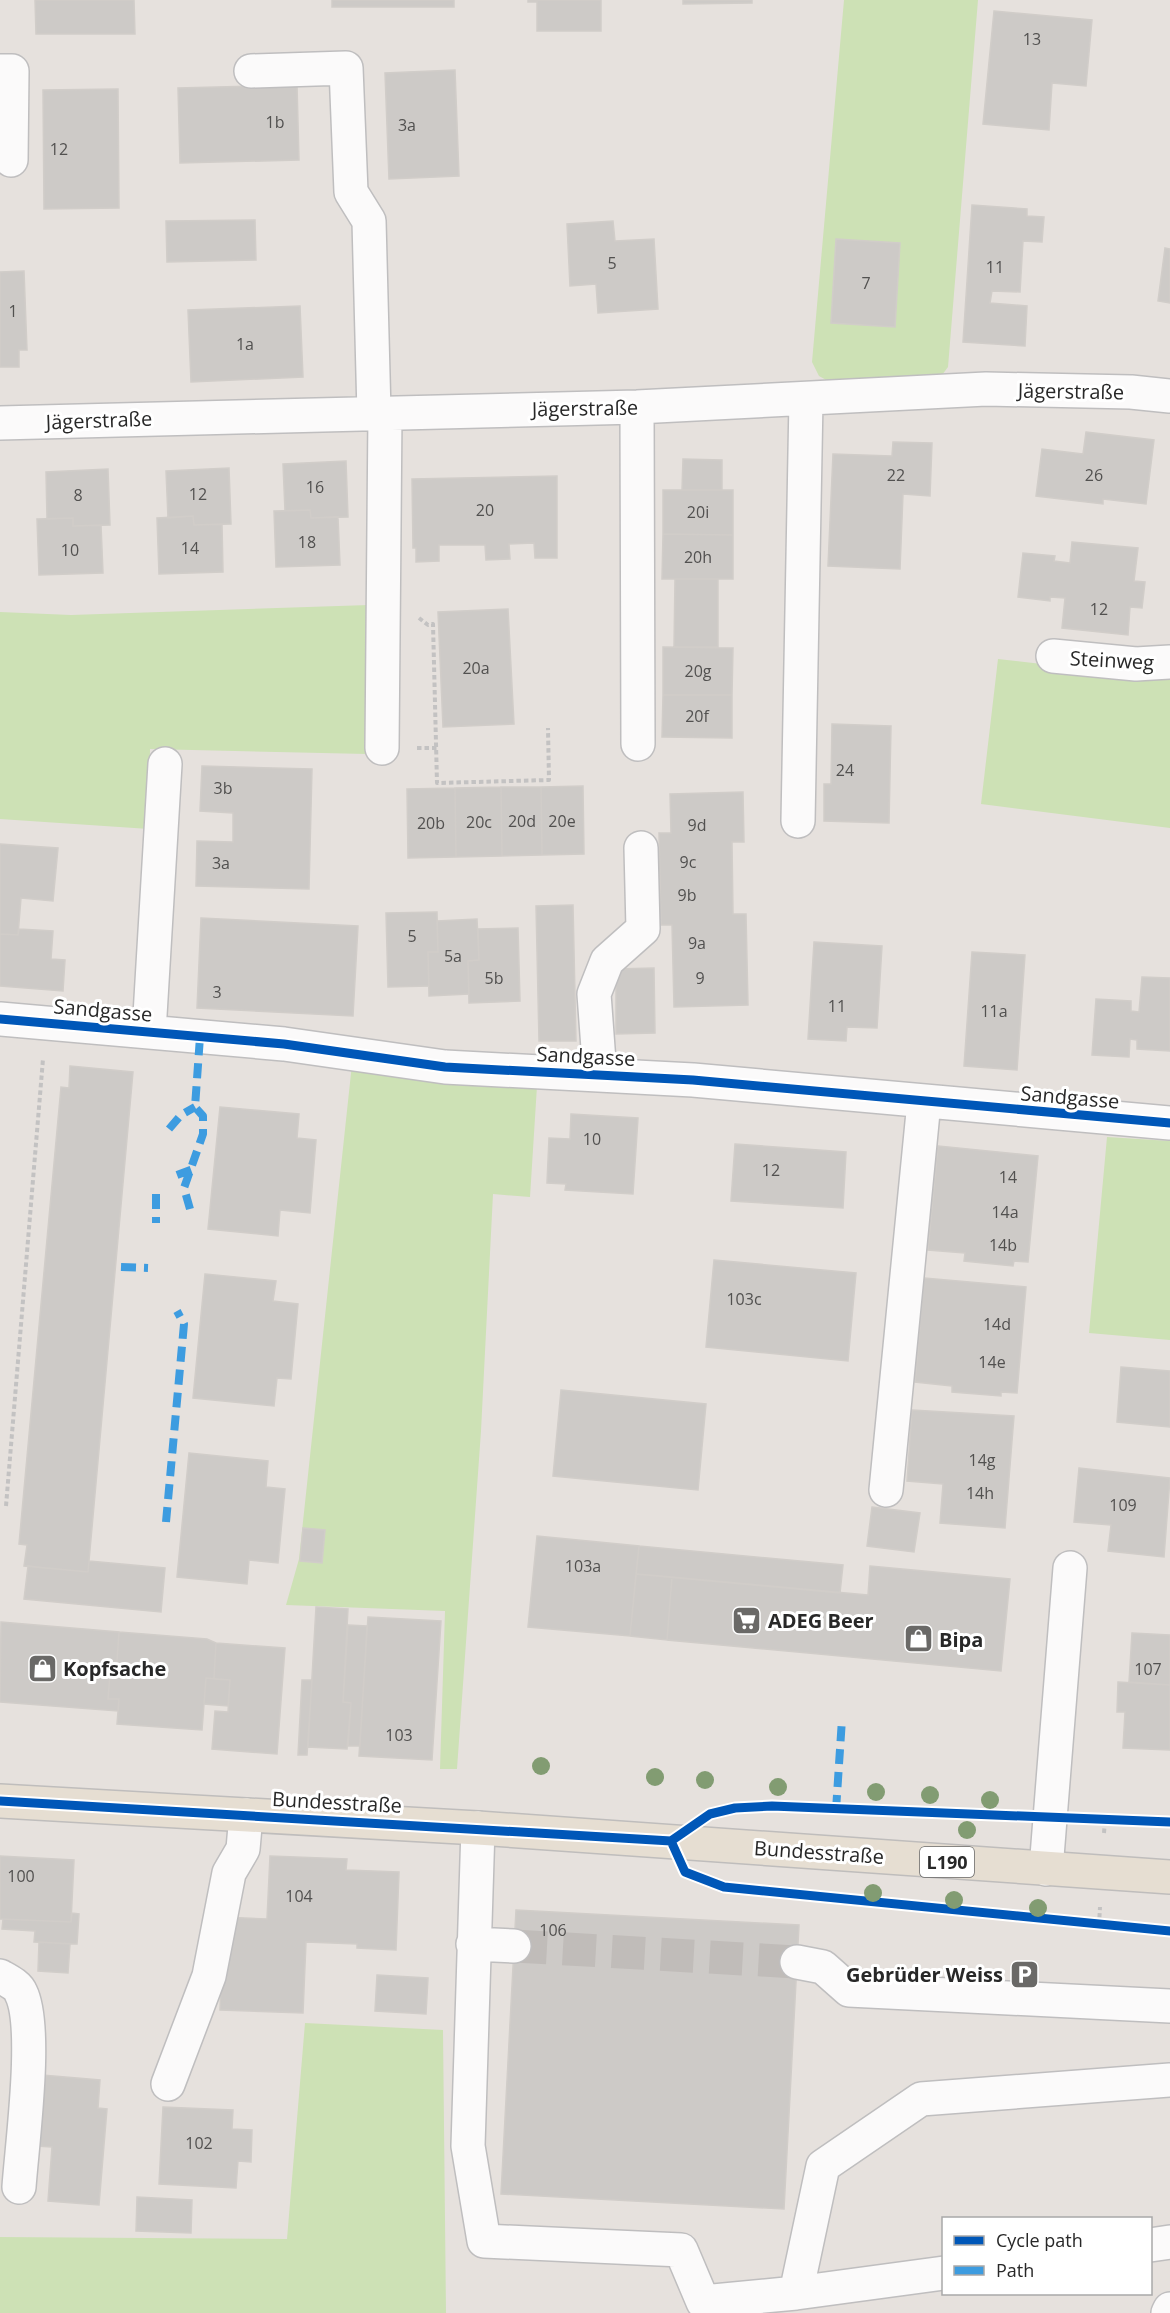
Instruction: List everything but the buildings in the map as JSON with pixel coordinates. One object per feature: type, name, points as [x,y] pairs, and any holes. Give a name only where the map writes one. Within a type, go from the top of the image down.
[{"type":"main road","name":"Bundesstraße","points":[[0,1801],[478,1828],[1170,1877]]},
{"type":"street","points":[[251,71],[346,68],[351,192],[369,221],[379,413],[381,748]]},
{"type":"street","points":[[0,71],[12,71],[11,160]]},
{"type":"street","name":"Jägerstraße","points":[[0,423],[637,407],[986,389],[1131,392],[1170,396]]},
{"type":"street","points":[[798,822],[806,400]]},
{"type":"street","points":[[637,407],[638,744]]},
{"type":"street","name":"Steinweg","points":[[1053,656],[1136,664],[1170,662]]},
{"type":"street","points":[[149,1032],[165,764]]},
{"type":"street","points":[[600,1075],[594,994],[607,961],[643,929],[641,848]]},
{"type":"street","name":"Sandgasse","points":[[0,1019],[284,1044],[445,1067],[693,1080],[1170,1123]]},
{"type":"street","points":[[886,1490],[924,1102]]},
{"type":"street","points":[[1046,1869],[1070,1568]]},
{"type":"street","points":[[168,2084],[208,1976],[229,1873],[243,1849],[246,1815]]},
{"type":"street","points":[[478,1828],[468,2146],[484,2241],[681,2250],[699,2309],[942,2273]]},
{"type":"street","points":[[473,1944],[514,1946]]},
{"type":"street","points":[[797,1962],[822,1966],[849,1990],[1170,2006]]},
{"type":"street","points":[[0,1976],[20,1990],[28,2008],[27,2071],[19,2187]]},
{"type":"street","points":[[796,2293],[823,2166],[921,2099],[1170,2080]]},
{"type":"street","points":[[1152,2245],[1170,2242]]},
{"type":"street","points":[[1168,2313],[1170,2309]]},
{"type":"path","points":[[413,614],[428,625],[434,624],[438,783],[549,780],[548,728]]},
{"type":"path","points":[[6,1506],[46,1023]]},
{"type":"path","points":[[1050,1818],[1116,1820]]},
{"type":"path","points":[[1104,1833],[1105,1820]]},
{"type":"path","points":[[1088,1923],[1104,1925],[1100,1903]]},
{"type":"green space","points":[[844,0],[978,0],[948,367],[942,375],[828,381],[819,376],[812,362]]},
{"type":"green space","points":[[369,605],[367,754],[150,749],[149,829],[0,819],[0,612],[71,615]]},
{"type":"green space","points":[[998,659],[1136,675],[1170,671],[1170,828],[981,804]]},
{"type":"green space","points":[[352,1064],[537,1086],[530,1197],[493,1194],[481,1431],[457,1769],[440,1769],[445,1611],[286,1605],[299,1559]]},
{"type":"green space","points":[[1107,1137],[1170,1141],[1170,1340],[1089,1333]]},
{"type":"green space","points":[[305,2023],[443,2030],[446,2313],[0,2313],[0,2237],[287,2239]]},
{"type":"tunnel","points":[[514,1946],[797,1962]]},
{"type":"marked path","points":[[190,1209],[184,1188],[203,1134],[203,1116],[195,1107],[200,1037]]},
{"type":"marked path","points":[[169,1129],[181,1115],[195,1107]]},
{"type":"marked path","points":[[177,1175],[193,1169]]},
{"type":"marked path","points":[[156,1194],[156,1223]]},
{"type":"marked path","points":[[121,1267],[148,1268]]},
{"type":"marked path","points":[[166,1522],[184,1324],[177,1311]]},
{"type":"marked path","points":[[836,1810],[842,1719]]},
{"type":"cycle path","points":[[0,1019],[284,1044],[445,1067],[693,1080],[1170,1123]]},
{"type":"cycle path","points":[[0,1801],[671,1841]]},
{"type":"cycle path","points":[[671,1841],[710,1814],[735,1808],[772,1806],[1170,1822]]},
{"type":"cycle path","points":[[671,1841],[685,1872],[724,1887],[1170,1931]]},
{"type":"place","name":"ADEG Beer","points":[[747,1620]]},
{"type":"place","name":"Bipa","points":[[918,1639]]},
{"type":"place","name":"Kopfsache","points":[[42,1668]]},
{"type":"place","name":"Gebrüder Weiss","points":[[1024,1974]]}]
